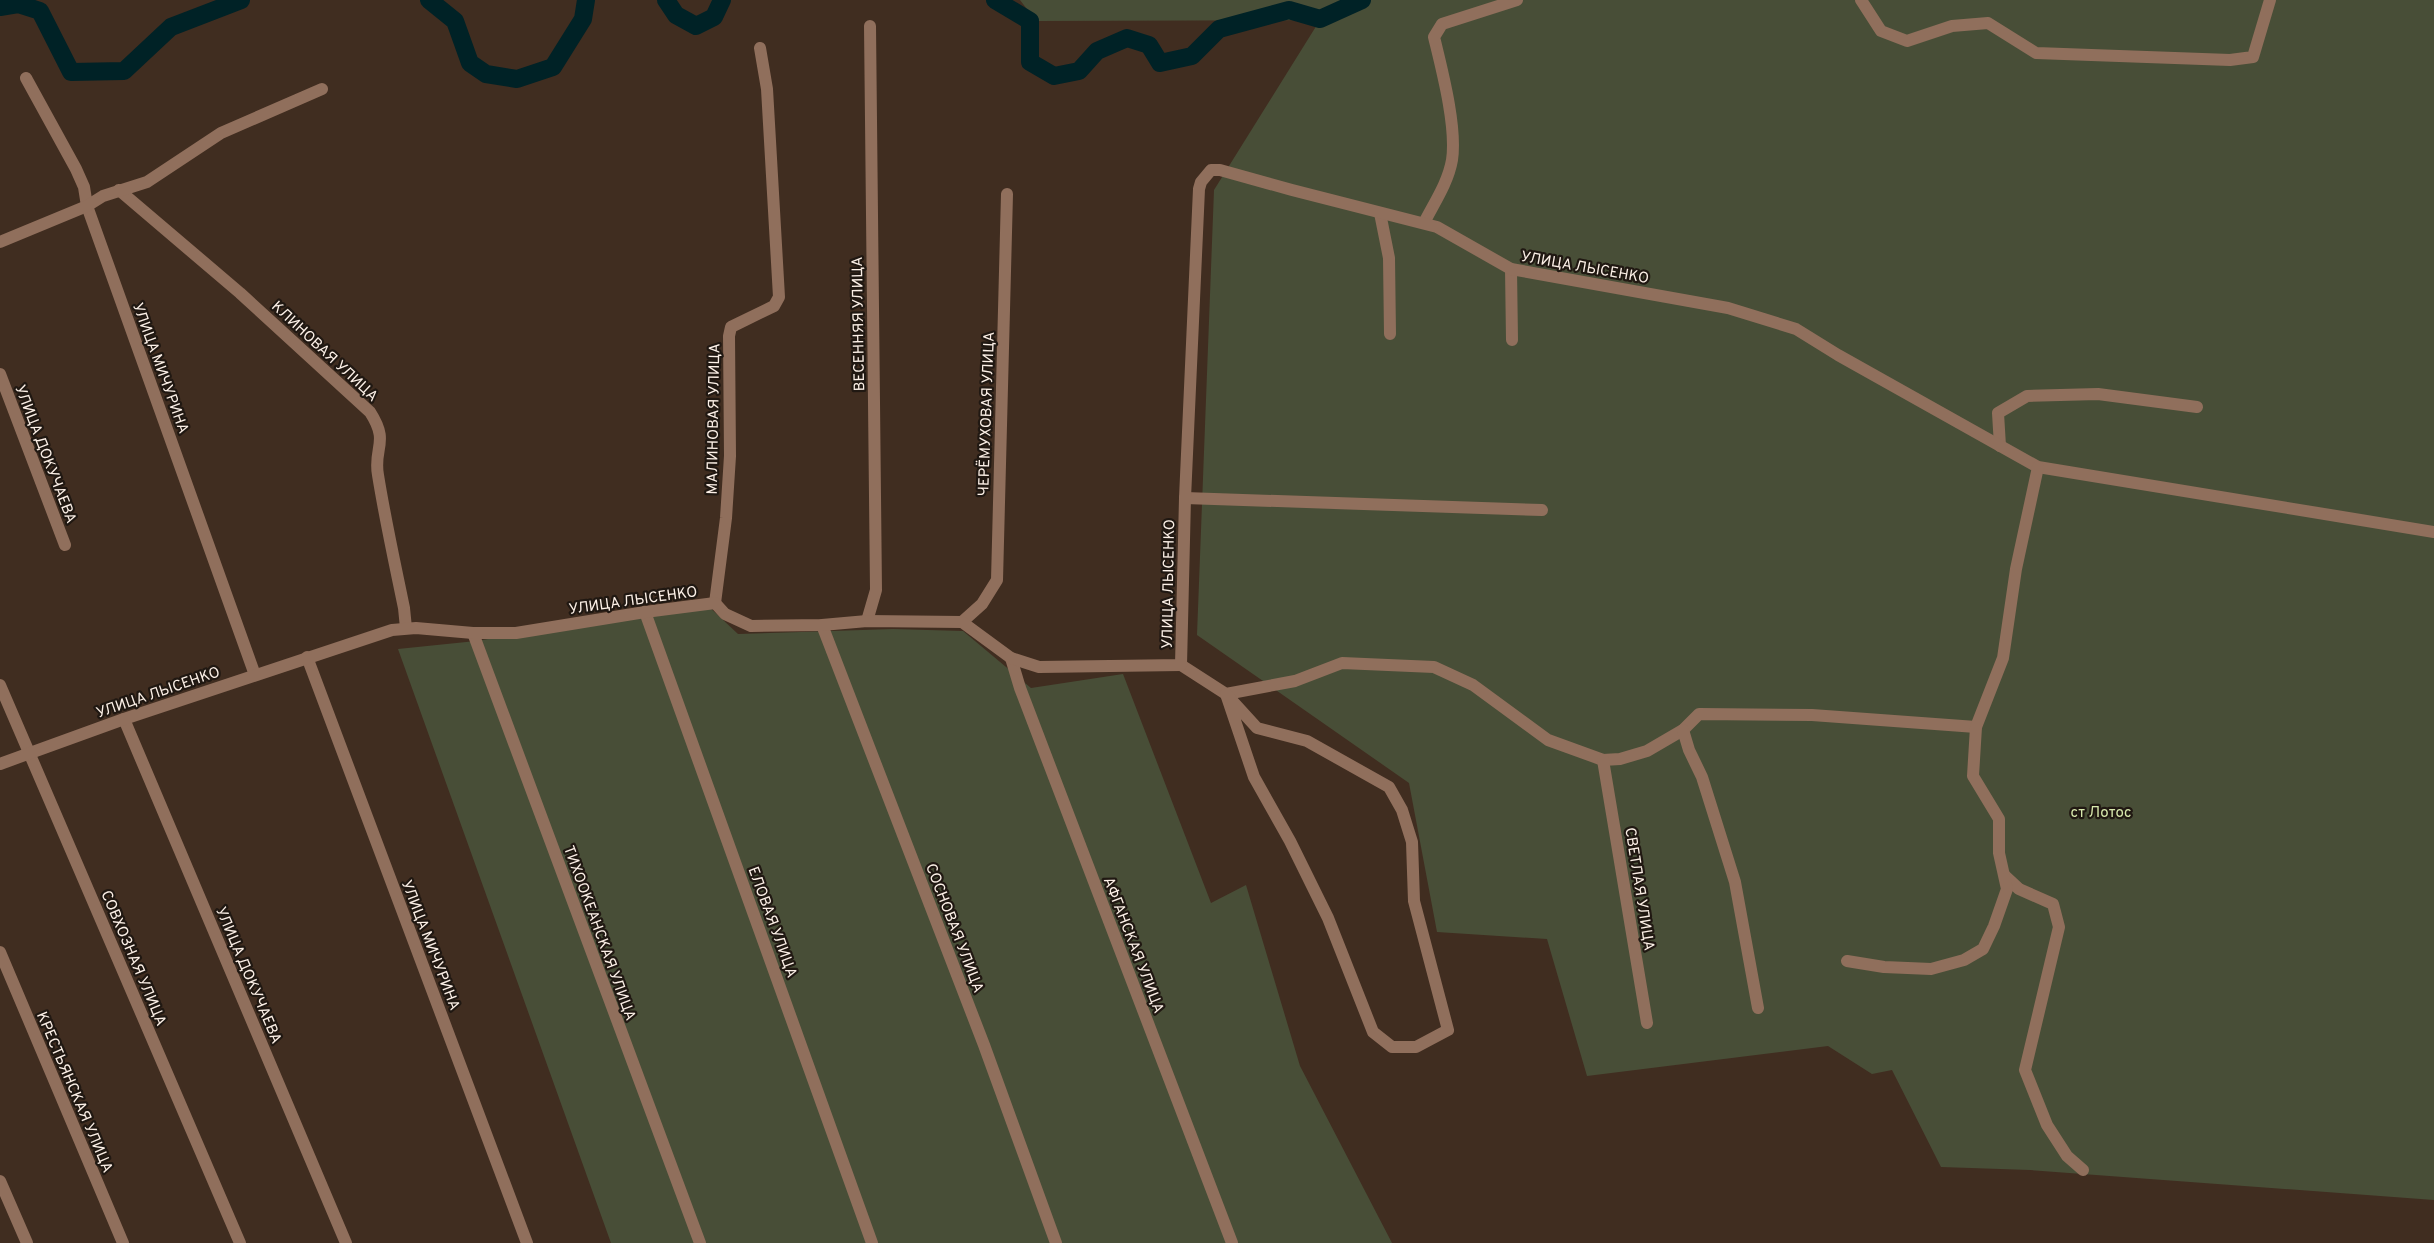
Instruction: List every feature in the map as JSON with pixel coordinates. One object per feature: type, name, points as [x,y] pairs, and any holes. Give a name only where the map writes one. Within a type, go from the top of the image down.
[{"type":"street","points":[[1424,223],[1448,177],[1452,158],[1452,125],[1434,37],[1442,24],[1517,0]]},
{"type":"street","points":[[1861,0],[1881,31],[1907,41],[1952,26],[1988,23],[2036,53],[2230,60],[2253,57],[2271,0]]},
{"type":"street","name":"ВЕСЕННЯЯ УЛИЦА","points":[[867,621],[876,590],[870,26]]},
{"type":"street","name":"МАЛИНОВАЯ УЛИЦА","points":[[715,603],[726,518],[730,456],[729,336],[731,327],[774,306],[779,297],[767,89],[760,48]]},
{"type":"street","name":"УЛИЦА МИЧУРИНА","points":[[26,78],[76,168],[84,187],[87,206],[255,675]]},
{"type":"street","points":[[0,242],[87,206],[119,190],[147,182],[221,133],[322,90]]},
{"type":"street","name":"УЛИЦА ЛЫСЕНКО","points":[[0,764],[307,657],[392,630],[406,628],[473,633],[516,633],[715,603],[725,614],[751,626],[822,625],[867,621],[962,622],[1011,658],[1039,667],[1181,665],[1185,498],[1199,189],[1211,170],[1220,170],[1437,227],[1511,269],[1728,308],[1796,329],[2038,467],[2434,532]]},
{"type":"street","name":"КЛИНОВАЯ УЛИЦА","points":[[119,190],[240,293],[370,412],[379,426],[382,439],[377,471],[406,628]]},
{"type":"street","name":"ЧЕРЁМУХОВАЯ УЛИЦА","points":[[962,622],[982,604],[996,580],[1007,194]]},
{"type":"street","points":[[1380,213],[1389,258],[1390,334]]},
{"type":"street","points":[[1511,269],[1512,340]]},
{"type":"street","name":"УЛИЦА ДОКУЧАЕВА","points":[[0,374],[65,545]]},
{"type":"street","points":[[2000,446],[1998,413],[2027,396],[2098,394],[2197,407]]},
{"type":"street","points":[[1847,961],[1884,967],[1930,969],[1964,960],[1983,949],[2007,889],[1999,854],[1999,819],[1973,776],[1976,727],[2003,658],[2016,569],[2038,467]]},
{"type":"street","points":[[1185,498],[1542,510]]},
{"type":"street","name":"ЕЛОВАЯ УЛИЦА","points":[[645,612],[872,1243]]},
{"type":"street","name":"СОСНОВАЯ УЛИЦА","points":[[822,625],[984,1045],[1056,1243]]},
{"type":"street","name":"ТИХООКЕАНСКАЯ УЛИЦА","points":[[473,633],[700,1243]]},
{"type":"street","name":"УЛИЦА МИЧУРИНА","points":[[307,657],[526,1243]]},
{"type":"street","name":"АФГАНСКАЯ УЛИЦА","points":[[1011,658],[1020,688],[1232,1243]]},
{"type":"street","points":[[1226,694],[1295,681],[1342,663],[1434,667],[1473,685],[1548,740],[1603,760],[1620,759],[1647,751],[1683,730],[1699,714],[1812,716],[1976,727]]},
{"type":"street","points":[[1181,665],[1226,694],[1257,728],[1307,741],[1389,787],[1402,810],[1412,842],[1414,901],[1448,1030],[1416,1047],[1392,1047],[1373,1032],[1328,918],[1290,841],[1254,777],[1226,694]]},
{"type":"street","name":"СОВХОЗНАЯ УЛИЦА","points":[[0,685],[240,1243]]},
{"type":"street","name":"УЛИЦА ДОКУЧАЕВА","points":[[124,719],[346,1243]]},
{"type":"street","points":[[1683,730],[1689,750],[1702,777],[1735,882],[1758,1008]]},
{"type":"street","name":"СВЕТЛАЯ УЛИЦА","points":[[1603,760],[1647,1023]]},
{"type":"street","points":[[2005,876],[2019,889],[2053,904],[2056,910],[2059,927],[2025,1070],[2047,1125],[2067,1156],[2084,1170]]},
{"type":"street","name":"КРЕСТЬЯНСКАЯ УЛИЦА","points":[[0,952],[123,1243]]},
{"type":"street","points":[[0,1181],[27,1243]]},
{"type":"green space","name":"ст Лотос","points":[[1020,0],[2434,0],[2434,1200],[2030,1170],[1941,1167],[1892,1070],[1872,1074],[1828,1046],[1587,1076],[1547,939],[1437,932],[1409,783],[1197,635],[1214,190],[1320,20],[1036,21]]},
{"type":"green space","points":[[706,604],[738,634],[893,629],[963,631],[1031,688],[1123,674],[1211,903],[1246,885],[1300,1066],[1392,1243],[611,1243],[398,649],[476,641]]},
{"type":"waterway","points":[[0,7],[18,4],[40,11],[71,72],[124,71],[171,27],[241,0]]},
{"type":"waterway","points":[[429,0],[455,21],[470,63],[486,74],[517,79],[553,67],[583,19],[586,0]]},
{"type":"waterway","points":[[666,0],[676,15],[696,26],[714,17],[722,0]]},
{"type":"waterway","points":[[995,0],[1030,21],[1030,62],[1054,76],[1079,71],[1097,51],[1127,38],[1149,45],[1160,63],[1192,56],[1219,29],[1289,10],[1320,19],[1362,0]]}]
